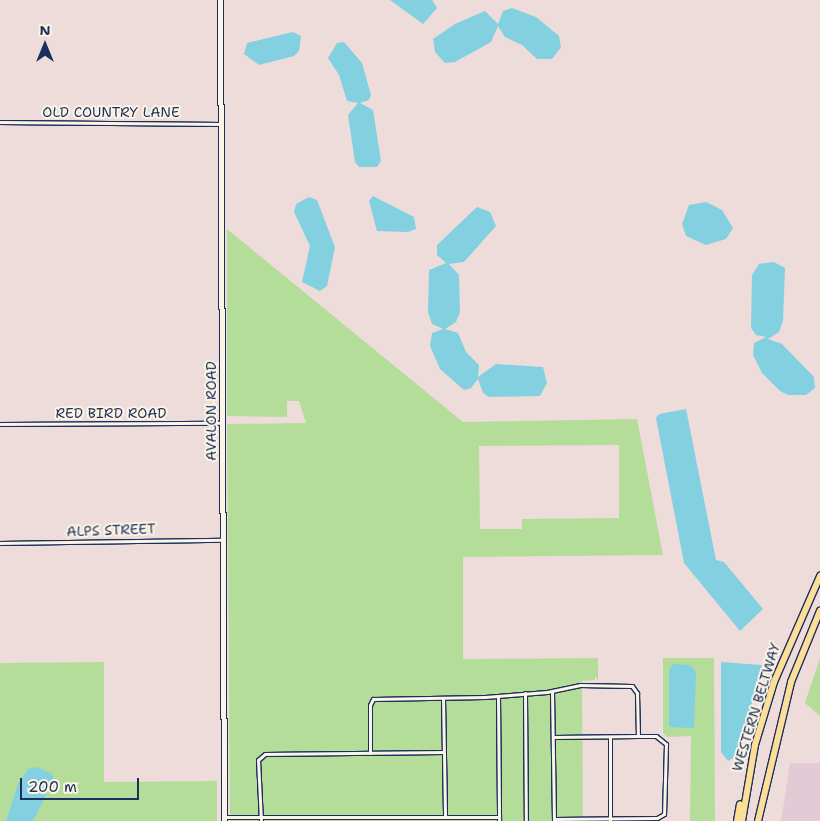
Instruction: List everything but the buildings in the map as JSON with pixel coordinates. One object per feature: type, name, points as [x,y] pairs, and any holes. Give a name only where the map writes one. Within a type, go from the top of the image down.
[{"type":"highway","name":"WESTERN BELTWAY","points":[[742,821],[748,779],[774,682],[810,595],[820,576]]},
{"type":"highway","name":"WESTERN BELTWAY","points":[[759,821],[761,801],[791,682],[820,611]]},
{"type":"highway","points":[[737,821],[748,779]]},
{"type":"main road","name":"AVALON ROAD","points":[[220,0],[224,819]]},
{"type":"street","name":"OLD COUNTRY LANE","points":[[0,122],[221,124]]},
{"type":"street","name":"RED BIRD ROAD","points":[[0,424],[222,423]]},
{"type":"street","name":"ALPS STREET","points":[[0,543],[223,540]]},
{"type":"street","points":[[370,753],[370,705],[373,699],[498,696],[552,692],[580,685],[628,685],[635,688],[638,736]]},
{"type":"street","points":[[552,692],[554,820],[657,818],[666,810],[666,744],[656,736],[553,737]]},
{"type":"street","points":[[525,693],[526,821]]},
{"type":"street","points":[[224,819],[342,819],[445,816],[499,819],[498,696]]},
{"type":"street","points":[[443,698],[445,816]]},
{"type":"street","points":[[610,736],[610,819]]},
{"type":"street","points":[[261,819],[260,755],[443,752]]},
{"type":"shaded area","points":[[790,763],[820,763],[820,821],[781,821]]},
{"type":"green space","points":[[227,229],[463,422],[637,419],[663,555],[463,557],[463,659],[598,658],[598,680],[595,676],[595,680],[582,681],[583,821],[230,821],[227,424],[306,423],[299,401],[287,401],[287,417],[227,416]],"holes":[[[619,445],[619,518],[522,519],[522,529],[480,529],[479,446]]]},
{"type":"green space","points":[[663,658],[714,658],[715,821],[690,821],[691,736],[667,737],[663,733]]},
{"type":"green space","points":[[820,658],[820,716],[805,703]]},
{"type":"green space","points":[[104,662],[104,782],[217,781],[217,821],[0,821],[0,663]]},
{"type":"water","points":[[390,0],[432,0],[437,8],[423,24]]},
{"type":"water","points":[[512,8],[536,17],[559,36],[561,47],[552,59],[537,59],[522,45],[505,37],[498,26],[491,42],[455,62],[445,63],[435,52],[433,39],[455,24],[485,11],[498,24],[503,11]]},
{"type":"water","points":[[293,32],[301,36],[299,51],[294,56],[259,65],[244,54],[247,43]]},
{"type":"water","points":[[344,42],[362,63],[371,95],[369,100],[360,103],[373,110],[381,161],[377,167],[359,167],[355,162],[348,115],[358,103],[347,101],[339,75],[328,58],[337,43]]},
{"type":"water","points":[[373,196],[414,217],[416,229],[408,232],[377,231],[369,201]]},
{"type":"water","points":[[309,197],[317,200],[335,247],[327,286],[320,291],[302,282],[310,246],[294,212],[296,204]]},
{"type":"water","points":[[706,202],[722,210],[733,228],[726,239],[706,245],[686,236],[682,224],[689,205]]},
{"type":"water","points":[[477,207],[490,212],[496,226],[464,262],[449,264],[459,275],[460,312],[456,322],[445,329],[458,333],[466,352],[479,365],[478,377],[496,364],[543,367],[547,383],[540,396],[489,397],[483,393],[478,379],[471,388],[464,390],[440,369],[430,346],[432,333],[443,329],[432,324],[428,312],[429,270],[446,263],[437,255],[437,245]]},
{"type":"water","points":[[774,262],[785,268],[783,321],[779,332],[768,339],[782,344],[814,377],[815,388],[806,395],[788,395],[780,391],[762,373],[753,355],[754,343],[766,337],[756,335],[751,328],[752,275],[759,264]]},
{"type":"water","points":[[686,409],[716,560],[724,562],[763,609],[740,631],[684,563],[656,418],[659,414]]},
{"type":"water","points":[[721,662],[762,665],[738,755],[728,761],[721,752]]},
{"type":"water","points":[[673,664],[690,665],[696,672],[694,728],[669,727],[669,670]]},
{"type":"water","points":[[37,767],[51,773],[54,779],[33,821],[6,821],[18,784],[28,769]]}]
